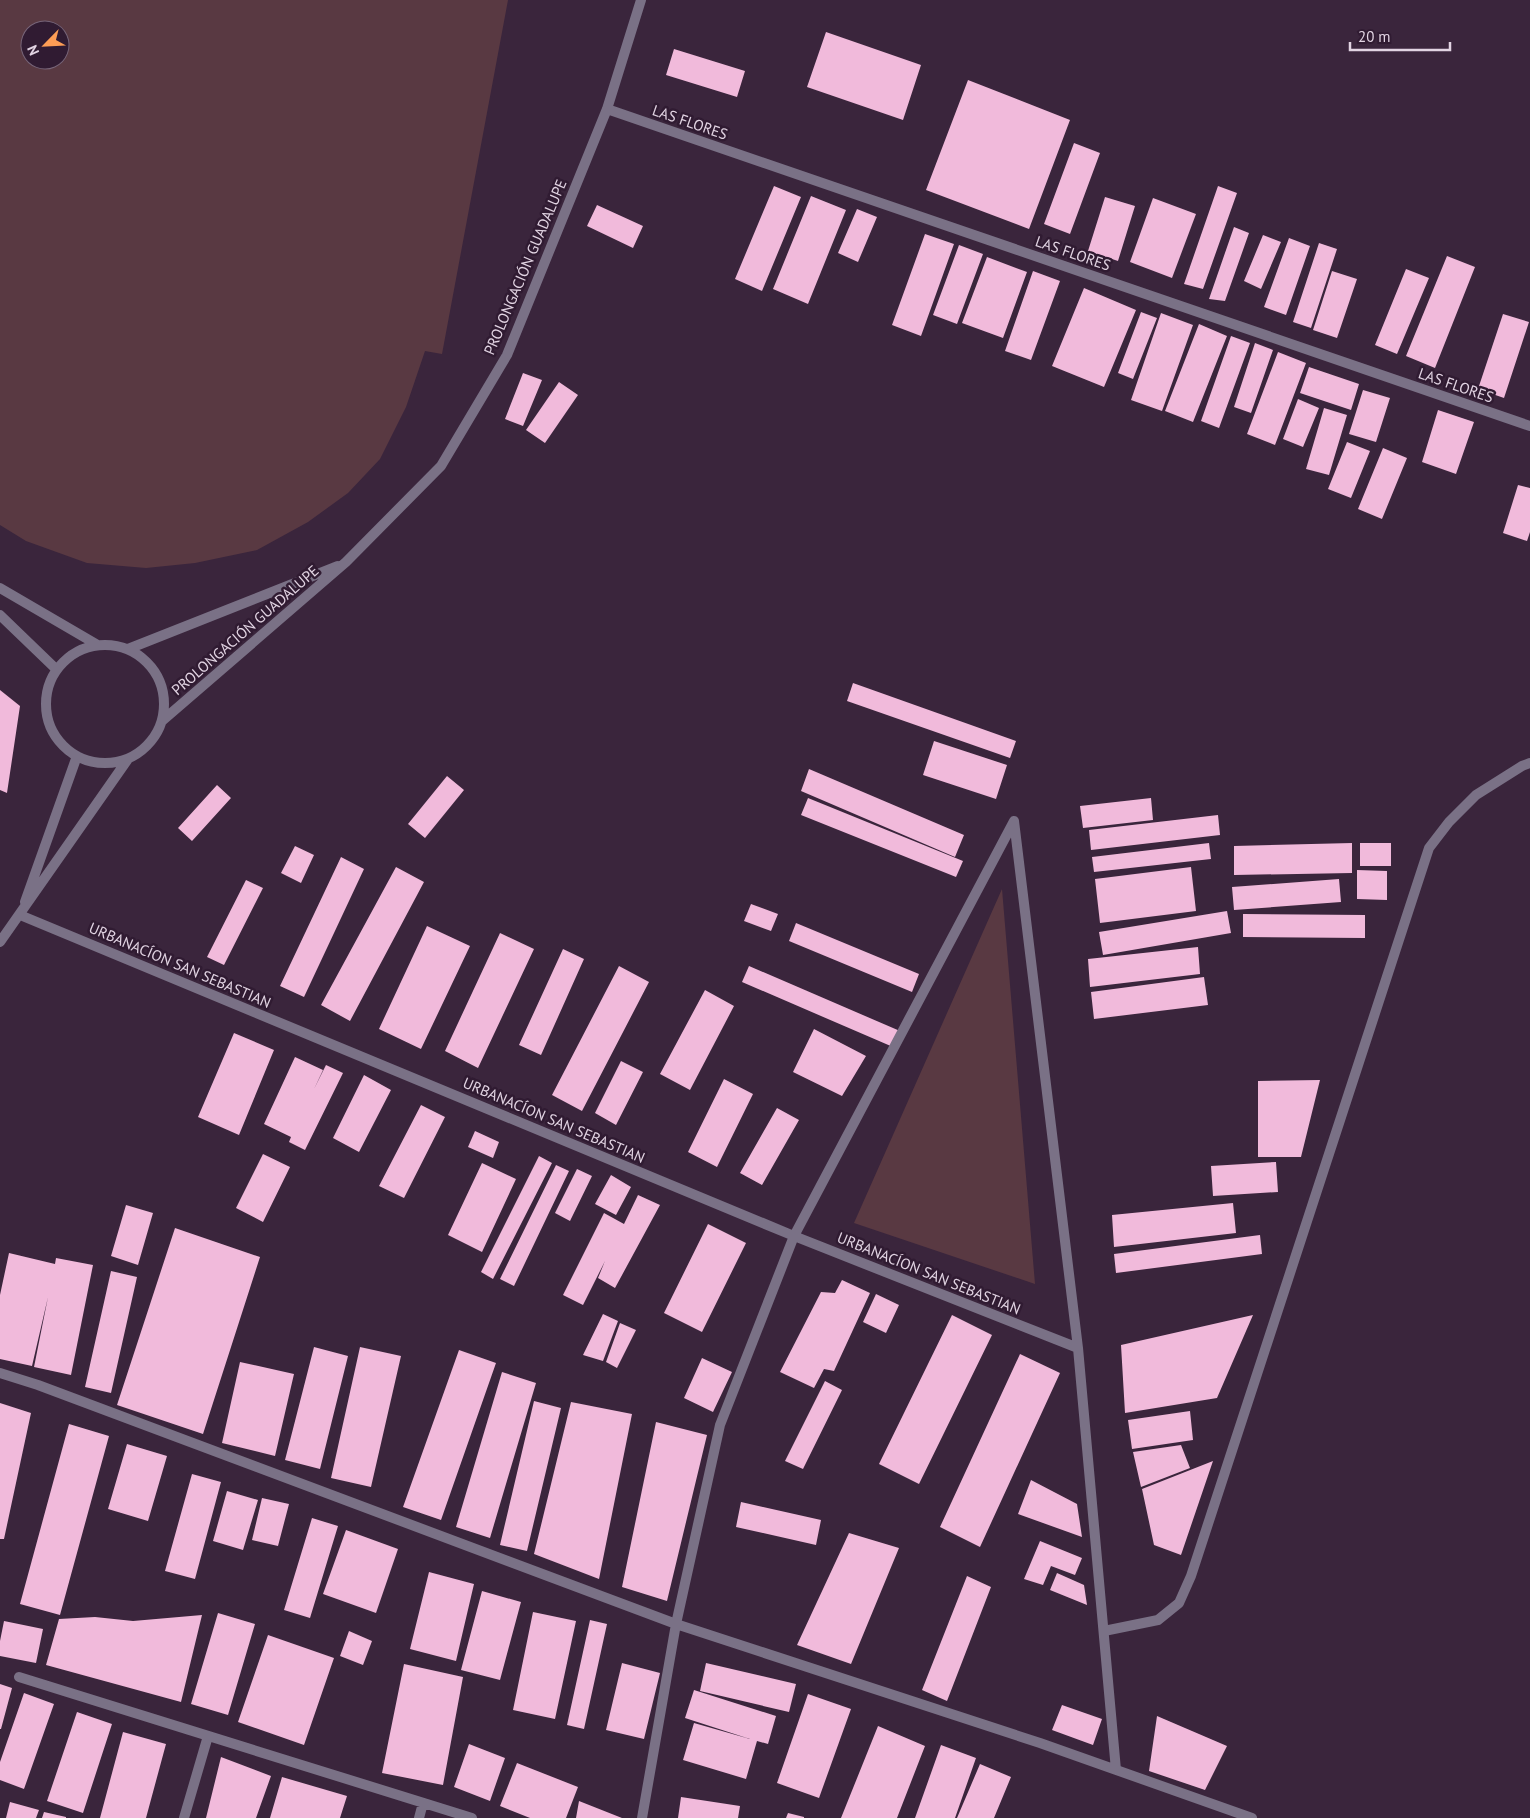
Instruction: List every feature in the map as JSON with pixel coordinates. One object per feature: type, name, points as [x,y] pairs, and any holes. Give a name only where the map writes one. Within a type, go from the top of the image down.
[{"type":"street","name":"PROLONGACIÓN GUADALUPE","points":[[162,721],[346,562],[441,466],[507,355],[607,109],[641,0]]},
{"type":"street","name":"LAS FLORES","points":[[607,109],[1530,426]]},
{"type":"street","name":"PROLONGACIÓN GUADALUPE","points":[[128,649],[346,562]]},
{"type":"street","points":[[0,588],[96,644]]},
{"type":"street","points":[[0,615],[56,669]]},
{"type":"street","points":[[96,644],[111,644],[128,649],[143,658],[154,671],[162,687],[165,704],[162,721],[155,737],[143,750],[128,759],[111,763],[94,763],[77,756],[62,746],[52,731],[47,715],[46,699],[49,683],[56,669],[67,658],[80,650],[96,644]]},
{"type":"street","points":[[20,915],[77,756]]},
{"type":"street","points":[[0,942],[128,759]]},
{"type":"street","points":[[1104,1630],[1158,1620],[1180,1604],[1191,1576],[1428,848],[1449,822],[1476,795],[1530,763]]},
{"type":"street","points":[[642,1818],[676,1624],[720,1425],[794,1236],[1014,820],[1078,1348],[1116,1770]]},
{"type":"street","name":"URBANACÍON SAN SEBASTIAN","points":[[20,915],[794,1236],[1078,1348]]},
{"type":"street","points":[[0,1373],[38,1385],[676,1624],[1030,1740],[1252,1818]]},
{"type":"street","points":[[19,1677],[472,1818]]},
{"type":"street","points":[[184,1818],[208,1736]]},
{"type":"street","points":[[419,1818],[423,1803]]},
{"type":"shaded area","points":[[0,0],[508,0],[442,354],[425,351],[406,407],[380,459],[348,493],[308,522],[257,550],[195,563],[146,568],[87,563],[26,541],[0,525]]},
{"type":"shaded area","points":[[1002,889],[1035,1284],[854,1223]]},
{"type":"building","points":[[826,32],[921,65],[903,120],[807,87]]},
{"type":"building","points":[[674,49],[745,71],[737,97],[666,75]]},
{"type":"building","points":[[968,80],[1070,120],[1029,229],[926,190]]},
{"type":"building","points":[[1074,143],[1100,153],[1070,234],[1044,224]]},
{"type":"building","points":[[774,186],[801,197],[762,291],[735,279]]},
{"type":"building","points":[[1218,186],[1237,193],[1203,289],[1184,284]]},
{"type":"building","points":[[811,196],[846,210],[808,304],[773,289]]},
{"type":"building","points":[[1105,197],[1135,206],[1118,261],[1088,251]]},
{"type":"building","points":[[1153,198],[1196,214],[1172,278],[1130,262]]},
{"type":"building","points":[[597,205],[643,226],[633,248],[587,226]]},
{"type":"building","points":[[857,209],[877,217],[858,262],[838,253]]},
{"type":"building","points":[[1234,227],[1249,233],[1225,301],[1209,299]]},
{"type":"building","points":[[925,234],[954,244],[921,336],[892,325]]},
{"type":"building","points":[[1263,235],[1281,242],[1261,289],[1244,281]]},
{"type":"building","points":[[1289,238],[1310,246],[1286,315],[1264,307]]},
{"type":"building","points":[[1319,243],[1337,249],[1311,328],[1293,322]]},
{"type":"building","points":[[959,245],[983,254],[957,324],[933,315]]},
{"type":"building","points":[[1447,256],[1475,267],[1435,368],[1406,356]]},
{"type":"building","points":[[987,257],[1027,272],[1003,338],[962,323]]},
{"type":"building","points":[[1406,269],[1429,278],[1397,354],[1375,345]]},
{"type":"building","points":[[1033,271],[1060,281],[1031,360],[1005,351]]},
{"type":"building","points":[[1332,271],[1357,279],[1337,338],[1313,330]]},
{"type":"building","points":[[1084,288],[1136,310],[1104,387],[1052,366]]},
{"type":"building","points":[[1141,312],[1157,318],[1133,379],[1118,373]]},
{"type":"building","points":[[1161,313],[1193,325],[1162,411],[1131,400]]},
{"type":"building","points":[[1503,314],[1529,322],[1504,398],[1478,389]]},
{"type":"building","points":[[1199,324],[1227,336],[1193,422],[1165,411]]},
{"type":"building","points":[[1231,336],[1250,343],[1219,428],[1201,421]]},
{"type":"building","points":[[1255,343],[1273,350],[1251,413],[1234,407]]},
{"type":"building","points":[[1278,352],[1306,363],[1275,445],[1247,434]]},
{"type":"building","points":[[1309,367],[1359,384],[1351,410],[1300,393]]},
{"type":"building","points":[[523,373],[542,380],[523,426],[505,419]]},
{"type":"building","points":[[559,382],[578,395],[545,443],[526,430]]},
{"type":"building","points":[[1363,390],[1390,398],[1376,442],[1349,434]]},
{"type":"building","points":[[1298,399],[1319,408],[1303,447],[1283,439]]},
{"type":"building","points":[[1324,408],[1347,415],[1329,475],[1306,469]]},
{"type":"building","points":[[1438,410],[1474,422],[1456,474],[1422,462]]},
{"type":"building","points":[[1347,442],[1370,451],[1351,498],[1328,489]]},
{"type":"building","points":[[1383,448],[1407,458],[1382,519],[1358,509]]},
{"type":"building","points":[[1518,485],[1530,488],[1530,532],[1527,541],[1503,533]]},
{"type":"building","points":[[853,683],[1016,741],[1010,758],[847,701]]},
{"type":"building","points":[[0,690],[20,706],[7,793],[0,790]]},
{"type":"building","points":[[934,741],[1007,765],[996,799],[923,775]]},
{"type":"building","points":[[809,769],[964,835],[955,857],[801,791]]},
{"type":"building","points":[[447,776],[464,790],[425,838],[408,824]]},
{"type":"building","points":[[217,785],[231,798],[192,841],[178,828]]},
{"type":"building","points":[[808,798],[963,861],[956,877],[801,815]]},
{"type":"building","points":[[1151,798],[1153,820],[1083,828],[1080,806]]},
{"type":"building","points":[[1218,815],[1220,835],[1091,850],[1089,830]]},
{"type":"building","points":[[1209,843],[1211,859],[1094,872],[1092,857]]},
{"type":"building","points":[[1352,843],[1352,873],[1234,875],[1234,846]]},
{"type":"building","points":[[1360,843],[1391,843],[1391,866],[1360,866]]},
{"type":"building","points":[[295,846],[314,855],[301,883],[281,873]]},
{"type":"building","points":[[341,857],[364,869],[304,997],[280,986]]},
{"type":"building","points":[[396,867],[424,882],[350,1021],[321,1005]]},
{"type":"building","points":[[1191,867],[1196,911],[1100,923],[1095,879]]},
{"type":"building","points":[[1357,870],[1387,871],[1387,900],[1357,899]]},
{"type":"building","points":[[1339,879],[1341,902],[1234,910],[1232,887]]},
{"type":"building","points":[[246,880],[263,888],[224,965],[207,957]]},
{"type":"building","points":[[751,904],[778,914],[771,931],[744,921]]},
{"type":"building","points":[[1227,911],[1231,933],[1103,955],[1099,932]]},
{"type":"building","points":[[1243,914],[1365,915],[1365,938],[1243,937]]},
{"type":"building","points":[[796,923],[919,974],[912,992],[789,941]]},
{"type":"building","points":[[427,926],[470,946],[421,1049],[379,1029]]},
{"type":"building","points":[[500,933],[534,949],[478,1068],[445,1051]]},
{"type":"building","points":[[1198,947],[1200,974],[1090,987],[1088,959]]},
{"type":"building","points":[[563,949],[584,959],[541,1055],[519,1045]]},
{"type":"building","points":[[619,966],[649,982],[582,1111],[552,1095]]},
{"type":"building","points":[[749,966],[900,1031],[893,1047],[742,982]]},
{"type":"building","points":[[1204,977],[1208,1005],[1094,1019],[1091,992]]},
{"type":"building","points":[[705,990],[734,1006],[690,1090],[660,1074]]},
{"type":"building","points":[[814,1029],[866,1056],[842,1096],[793,1072]]},
{"type":"building","points":[[234,1033],[274,1050],[239,1135],[198,1117]]},
{"type":"building","points":[[295,1057],[323,1070],[314,1089],[326,1065],[343,1073],[305,1150],[289,1142],[291,1137],[264,1124]]},
{"type":"building","points":[[621,1061],[643,1072],[616,1125],[595,1113]]},
{"type":"building","points":[[364,1075],[391,1090],[359,1152],[333,1138]]},
{"type":"building","points":[[724,1079],[753,1094],[717,1167],[688,1152]]},
{"type":"building","points":[[1320,1080],[1301,1157],[1258,1157],[1258,1081]]},
{"type":"building","points":[[421,1105],[445,1117],[404,1198],[379,1186]]},
{"type":"building","points":[[777,1108],[799,1120],[762,1185],[740,1173]]},
{"type":"building","points":[[475,1131],[499,1142],[493,1158],[468,1147]]},
{"type":"building","points":[[263,1154],[290,1167],[263,1222],[236,1208]]},
{"type":"building","points":[[539,1156],[552,1163],[493,1279],[481,1272]]},
{"type":"building","points":[[1276,1162],[1278,1192],[1213,1196],[1211,1166]]},
{"type":"building","points":[[482,1163],[516,1179],[482,1252],[448,1235]]},
{"type":"building","points":[[556,1165],[569,1171],[514,1286],[500,1279]]},
{"type":"building","points":[[577,1169],[592,1176],[570,1221],[555,1213]]},
{"type":"building","points":[[611,1175],[631,1187],[616,1215],[595,1204]]},
{"type":"building","points":[[638,1195],[660,1205],[615,1288],[598,1278],[605,1261],[583,1305],[563,1295],[604,1213],[624,1224]]},
{"type":"building","points":[[1233,1203],[1236,1233],[1114,1247],[1112,1215]]},
{"type":"building","points":[[126,1205],[153,1213],[138,1265],[111,1256]]},
{"type":"building","points":[[708,1224],[746,1243],[702,1332],[664,1313]]},
{"type":"building","points":[[175,1228],[260,1257],[203,1434],[117,1405]]},
{"type":"building","points":[[1260,1235],[1262,1254],[1116,1273],[1114,1254]]},
{"type":"building","points":[[9,1253],[55,1264],[56,1258],[93,1265],[71,1375],[34,1367],[48,1297],[32,1366],[0,1359],[0,1295]]},
{"type":"building","points":[[111,1271],[137,1277],[111,1393],[85,1387]]},
{"type":"building","points":[[842,1280],[870,1293],[834,1371],[824,1369],[814,1388],[780,1372],[821,1292],[835,1293]]},
{"type":"building","points":[[876,1294],[899,1305],[886,1333],[863,1322]]},
{"type":"building","points":[[603,1314],[618,1321],[603,1361],[583,1355]]},
{"type":"building","points":[[952,1315],[992,1335],[919,1484],[879,1464]]},
{"type":"building","points":[[1253,1315],[1217,1398],[1125,1413],[1121,1345]]},
{"type":"building","points":[[620,1323],[636,1330],[617,1368],[606,1362]]},
{"type":"building","points":[[314,1347],[348,1356],[320,1469],[285,1460]]},
{"type":"building","points":[[360,1347],[401,1356],[371,1487],[331,1478]]},
{"type":"building","points":[[459,1350],[496,1363],[441,1520],[403,1507]]},
{"type":"building","points":[[1020,1354],[1060,1373],[980,1547],[940,1527]]},
{"type":"building","points":[[702,1358],[732,1372],[713,1412],[684,1398]]},
{"type":"building","points":[[240,1362],[294,1374],[275,1456],[222,1443]]},
{"type":"building","points":[[502,1372],[536,1383],[490,1538],[456,1527]]},
{"type":"building","points":[[825,1381],[842,1390],[803,1469],[785,1461]]},
{"type":"building","points":[[534,1401],[561,1408],[527,1551],[500,1545]]},
{"type":"building","points":[[571,1402],[632,1414],[599,1579],[534,1554]]},
{"type":"building","points":[[0,1403],[31,1413],[4,1539],[0,1539]]},
{"type":"building","points":[[1190,1411],[1193,1440],[1132,1449],[1128,1420]]},
{"type":"building","points":[[656,1422],[707,1435],[667,1601],[622,1587]]},
{"type":"building","points":[[69,1424],[109,1436],[60,1615],[20,1604]]},
{"type":"building","points":[[127,1444],[167,1456],[148,1521],[108,1509]]},
{"type":"building","points":[[1181,1445],[1190,1468],[1141,1487],[1133,1452]]},
{"type":"building","points":[[1213,1461],[1181,1555],[1154,1545],[1142,1489]]},
{"type":"building","points":[[192,1474],[221,1482],[195,1579],[165,1571]]},
{"type":"building","points":[[1031,1480],[1077,1504],[1082,1537],[1018,1514]]},
{"type":"building","points":[[227,1491],[258,1500],[243,1550],[213,1541]]},
{"type":"building","points":[[262,1498],[289,1504],[278,1546],[252,1540]]},
{"type":"building","points":[[741,1502],[821,1520],[816,1545],[736,1527]]},
{"type":"building","points":[[312,1518],[338,1526],[310,1618],[284,1610]]},
{"type":"building","points":[[346,1530],[398,1549],[376,1613],[323,1594]]},
{"type":"building","points":[[849,1533],[899,1548],[851,1664],[797,1645]]},
{"type":"building","points":[[1040,1541],[1082,1558],[1075,1575],[1051,1566],[1043,1585],[1024,1579]]},
{"type":"building","points":[[429,1572],[474,1584],[456,1661],[410,1649]]},
{"type":"building","points":[[1057,1573],[1084,1585],[1087,1605],[1050,1590]]},
{"type":"building","points":[[967,1576],[991,1587],[947,1701],[922,1690]]},
{"type":"building","points":[[482,1591],[521,1602],[500,1680],[461,1670]]},
{"type":"building","points":[[533,1612],[576,1621],[555,1719],[513,1710]]},
{"type":"building","points":[[218,1613],[255,1624],[228,1715],[191,1704]]},
{"type":"building","points":[[202,1615],[181,1702],[46,1665],[59,1619],[95,1617],[133,1621]]},
{"type":"building","points":[[590,1620],[607,1624],[584,1729],[567,1725]]},
{"type":"building","points":[[4,1621],[43,1629],[36,1663],[0,1656],[0,1641]]},
{"type":"building","points":[[349,1631],[372,1641],[363,1665],[340,1656]]},
{"type":"building","points":[[268,1635],[334,1658],[304,1745],[238,1722]]},
{"type":"building","points":[[622,1663],[660,1673],[644,1739],[606,1730]]},
{"type":"building","points":[[706,1663],[796,1684],[789,1712],[700,1691]]},
{"type":"building","points":[[404,1664],[463,1677],[443,1785],[382,1773]]},
{"type":"building","points":[[0,1684],[12,1688],[1,1729],[0,1729]]},
{"type":"building","points":[[694,1690],[776,1716],[768,1744],[757,1741],[746,1779],[683,1760],[694,1723],[750,1739],[685,1718]]},
{"type":"building","points":[[24,1693],[54,1704],[24,1789],[0,1780],[0,1762]]},
{"type":"building","points":[[808,1694],[851,1709],[819,1798],[777,1783]]},
{"type":"building","points":[[1062,1705],[1102,1719],[1093,1745],[1052,1730]]},
{"type":"building","points":[[77,1712],[112,1724],[83,1813],[47,1801]]},
{"type":"building","points":[[1157,1716],[1227,1746],[1205,1790],[1149,1771]]},
{"type":"building","points":[[878,1726],[925,1746],[897,1818],[841,1818]]},
{"type":"building","points":[[123,1732],[166,1744],[146,1818],[100,1818]]},
{"type":"building","points":[[469,1744],[505,1758],[490,1801],[454,1787]]},
{"type":"building","points":[[941,1745],[976,1758],[955,1818],[915,1818]]},
{"type":"building","points":[[221,1757],[271,1776],[256,1818],[206,1818]]},
{"type":"building","points":[[517,1763],[578,1787],[566,1818],[530,1818],[500,1806]]},
{"type":"building","points":[[980,1764],[1011,1777],[994,1818],[957,1818]]},
{"type":"building","points":[[282,1777],[347,1796],[340,1818],[270,1818]]},
{"type":"building","points":[[681,1797],[740,1806],[738,1818],[678,1818]]},
{"type":"building","points":[[579,1801],[622,1818],[576,1818]]},
{"type":"building","points":[[10,1802],[39,1810],[36,1818],[6,1818]]},
{"type":"building","points":[[44,1812],[66,1817],[66,1818],[42,1818]]},
{"type":"building","points":[[788,1813],[804,1817],[804,1818],[786,1818]]}]
